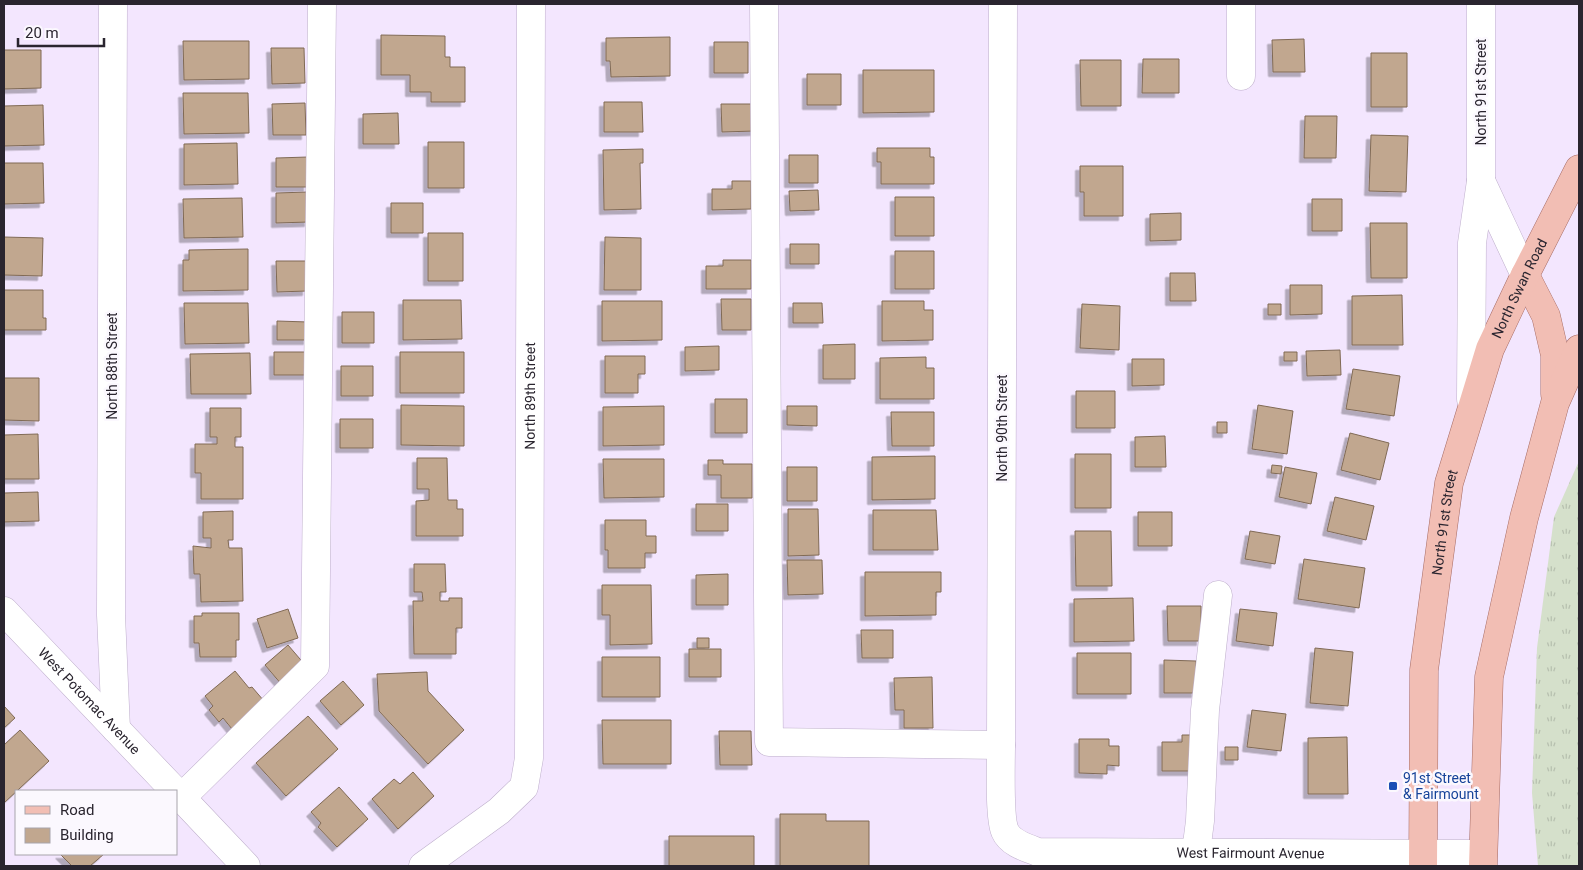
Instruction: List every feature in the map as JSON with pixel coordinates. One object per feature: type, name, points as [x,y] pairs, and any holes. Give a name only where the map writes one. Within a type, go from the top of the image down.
[{"type":"main road","name":"North Swan Road","points":[[1471,412],[1490,349],[1579,169]]},
{"type":"main road","points":[[1525,275],[1546,316],[1554,355],[1554,403]]},
{"type":"main road","points":[[1483,860],[1489,677],[1524,518],[1554,403],[1579,349]]},
{"type":"main road","name":"North 91st Street","points":[[1423,860],[1424,670],[1449,483],[1471,412]]},
{"type":"street","name":"North 88th Street","points":[[113,4],[111,615],[116,729]]},
{"type":"street","points":[[178,794],[316,666],[322,4]]},
{"type":"street","name":"North 89th Street","points":[[423,866],[499,811],[524,787],[529,758],[531,4]]},
{"type":"street","points":[[764,4],[768,742],[1001,745]]},
{"type":"street","name":"North 90th Street","points":[[1003,4],[1002,814],[1005,832],[1032,854]]},
{"type":"street","points":[[1241,4],[1241,76]]},
{"type":"street","name":"North 91st Street","points":[[1471,412],[1472,243],[1481,181],[1481,4]]},
{"type":"street","name":"North 91st Street","points":[[1481,181],[1525,275]]},
{"type":"street","points":[[1196,852],[1200,821],[1205,710],[1218,595]]},
{"type":"street","name":"West Potomac Avenue","points":[[4,610],[174,790]]},
{"type":"street","name":"West Potomac Avenue","points":[[178,794],[246,866]]},
{"type":"street","name":"West Fairmount Avenue","points":[[1032,854],[1196,852],[1423,860],[1483,860]]},
{"type":"green space","points":[[1579,461],[1579,866],[1538,866],[1532,793],[1537,648],[1554,517]]},
{"type":"building","points":[[381,35],[445,36],[445,57],[450,57],[450,67],[465,67],[465,102],[431,102],[431,92],[410,92],[410,75],[381,75]]},
{"type":"building","points":[[670,37],[670,76],[611,77],[610,61],[606,61],[606,38]]},
{"type":"building","points":[[1304,39],[1305,72],[1273,72],[1272,40]]},
{"type":"building","points":[[183,41],[249,41],[249,79],[184,80]]},
{"type":"building","points":[[714,42],[748,42],[748,73],[714,73]]},
{"type":"building","points":[[271,48],[304,48],[305,83],[272,84]]},
{"type":"building","points":[[4,50],[41,50],[41,88],[4,89]]},
{"type":"building","points":[[1371,53],[1407,53],[1407,107],[1371,107]]},
{"type":"building","points":[[1143,59],[1179,59],[1179,93],[1142,93]]},
{"type":"building","points":[[1080,60],[1121,60],[1121,106],[1081,106]]},
{"type":"building","points":[[863,70],[934,70],[934,112],[863,113]]},
{"type":"building","points":[[807,74],[841,74],[841,105],[807,105]]},
{"type":"building","points":[[183,93],[248,93],[249,133],[184,134]]},
{"type":"building","points":[[604,102],[642,102],[643,132],[604,132]]},
{"type":"building","points":[[305,103],[306,135],[273,135],[272,104]]},
{"type":"building","points":[[721,104],[755,104],[755,131],[722,132]]},
{"type":"building","points":[[43,105],[44,145],[4,146],[4,106]]},
{"type":"building","points":[[398,113],[399,144],[363,144],[363,114]]},
{"type":"building","points":[[1305,116],[1337,116],[1336,158],[1304,158]]},
{"type":"building","points":[[1371,135],[1408,136],[1406,192],[1369,191]]},
{"type":"building","points":[[428,142],[464,142],[464,188],[428,188]]},
{"type":"building","points":[[237,143],[238,184],[184,185],[184,144]]},
{"type":"building","points":[[877,148],[930,148],[930,157],[934,157],[934,184],[881,184],[881,162],[877,162]]},
{"type":"building","points":[[643,149],[643,163],[640,163],[641,209],[604,210],[603,150]]},
{"type":"building","points":[[789,155],[818,155],[818,183],[789,183]]},
{"type":"building","points":[[308,157],[308,187],[276,187],[276,158]]},
{"type":"building","points":[[4,163],[43,163],[44,203],[4,204]]},
{"type":"building","points":[[1080,166],[1123,166],[1123,216],[1084,216],[1084,192],[1080,192]]},
{"type":"building","points":[[732,181],[751,181],[751,209],[712,210],[712,189],[732,189]]},
{"type":"building","points":[[818,190],[819,210],[790,211],[789,191]]},
{"type":"building","points":[[308,192],[309,222],[276,223],[276,193]]},
{"type":"building","points":[[895,197],[934,197],[934,236],[895,236]]},
{"type":"building","points":[[242,198],[243,237],[184,238],[183,199]]},
{"type":"building","points":[[1312,199],[1342,199],[1342,231],[1312,231]]},
{"type":"building","points":[[391,203],[423,203],[423,233],[391,233]]},
{"type":"building","points":[[1181,213],[1181,240],[1150,241],[1150,214]]},
{"type":"building","points":[[1370,223],[1407,223],[1407,278],[1371,278]]},
{"type":"building","points":[[428,233],[463,233],[463,281],[428,281]]},
{"type":"building","points":[[4,237],[43,238],[42,276],[4,275]]},
{"type":"building","points":[[605,237],[641,238],[641,290],[604,290]]},
{"type":"building","points":[[790,244],[819,244],[819,264],[790,264]]},
{"type":"building","points":[[248,249],[248,290],[183,291],[183,260],[189,260],[189,250]]},
{"type":"building","points":[[895,251],[934,251],[934,289],[895,289]]},
{"type":"building","points":[[723,260],[751,260],[751,289],[706,289],[706,266],[723,266]]},
{"type":"building","points":[[276,261],[307,261],[307,291],[277,292]]},
{"type":"building","points":[[1170,273],[1195,273],[1196,301],[1170,301]]},
{"type":"building","points":[[1290,285],[1322,285],[1322,314],[1290,315]]},
{"type":"building","points":[[4,290],[43,290],[43,318],[46,318],[46,330],[4,330]]},
{"type":"building","points":[[1402,295],[1403,345],[1352,345],[1352,296]]},
{"type":"building","points":[[721,299],[751,299],[751,330],[722,330]]},
{"type":"building","points":[[403,300],[461,300],[462,339],[403,340]]},
{"type":"building","points":[[602,301],[662,301],[662,340],[602,341]]},
{"type":"building","points":[[882,301],[924,301],[924,310],[933,310],[933,340],[882,341]]},
{"type":"building","points":[[184,303],[248,303],[249,343],[185,344]]},
{"type":"building","points":[[793,303],[822,303],[823,323],[793,323]]},
{"type":"building","points":[[1082,304],[1120,306],[1119,350],[1080,348]]},
{"type":"building","points":[[1268,304],[1281,304],[1281,315],[1268,315]]},
{"type":"building","points":[[342,312],[374,312],[374,343],[342,343]]},
{"type":"building","points":[[277,321],[308,322],[308,340],[277,340]]},
{"type":"building","points":[[855,344],[855,379],[823,379],[823,345]]},
{"type":"building","points":[[719,346],[719,370],[685,371],[685,347]]},
{"type":"building","points":[[1340,350],[1341,375],[1307,376],[1306,351]]},
{"type":"building","points":[[274,352],[308,352],[308,375],[274,375]]},
{"type":"building","points":[[400,352],[464,352],[464,393],[400,393]]},
{"type":"building","points":[[1284,352],[1297,352],[1297,361],[1284,361]]},
{"type":"building","points":[[250,353],[251,394],[191,394],[190,354]]},
{"type":"building","points":[[605,356],[645,356],[645,374],[638,374],[638,393],[605,393]]},
{"type":"building","points":[[926,357],[926,368],[934,368],[934,399],[880,399],[880,358]]},
{"type":"building","points":[[1132,359],[1164,359],[1164,385],[1132,386]]},
{"type":"building","points":[[341,366],[373,366],[373,396],[341,396]]},
{"type":"building","points":[[1353,369],[1400,376],[1394,416],[1346,409]]},
{"type":"building","points":[[4,378],[39,378],[39,421],[4,420]]},
{"type":"building","points":[[1076,391],[1115,391],[1115,428],[1076,428]]},
{"type":"building","points":[[715,399],[747,399],[747,433],[715,433]]},
{"type":"building","points":[[401,405],[464,406],[464,446],[401,445]]},
{"type":"building","points":[[1258,405],[1293,411],[1287,454],[1252,449]]},
{"type":"building","points":[[664,406],[664,445],[603,446],[603,407]]},
{"type":"building","points":[[787,406],[817,406],[817,426],[787,425]]},
{"type":"building","points":[[210,408],[241,408],[241,437],[235,437],[235,447],[243,447],[243,499],[201,499],[201,473],[195,473],[195,444],[217,444],[217,437],[210,437]]},
{"type":"building","points":[[891,412],[934,412],[934,446],[892,446]]},
{"type":"building","points":[[340,419],[373,419],[373,448],[340,448]]},
{"type":"building","points":[[1217,422],[1227,422],[1227,433],[1217,433]]},
{"type":"building","points":[[1350,433],[1389,443],[1380,480],[1341,470]]},
{"type":"building","points":[[38,434],[39,479],[4,479],[4,435]]},
{"type":"building","points":[[1165,436],[1166,467],[1135,467],[1135,437]]},
{"type":"building","points":[[1075,454],[1111,454],[1111,508],[1075,508]]},
{"type":"building","points":[[935,456],[935,499],[872,500],[872,457]]},
{"type":"building","points":[[417,458],[447,458],[448,500],[457,500],[457,509],[463,509],[463,536],[416,536],[416,501],[429,500],[429,489],[417,489]]},
{"type":"building","points":[[603,459],[664,459],[664,497],[604,498]]},
{"type":"building","points":[[708,460],[723,460],[723,464],[752,464],[752,498],[721,498],[721,475],[708,475]]},
{"type":"building","points":[[1272,465],[1282,466],[1281,474],[1271,473]]},
{"type":"building","points":[[787,467],[817,467],[817,501],[787,501]]},
{"type":"building","points":[[1285,467],[1317,473],[1311,504],[1279,497]]},
{"type":"building","points":[[38,492],[39,521],[4,522],[4,493]]},
{"type":"building","points":[[1335,497],[1374,506],[1366,540],[1327,531]]},
{"type":"building","points":[[696,504],[728,504],[728,531],[696,531]]},
{"type":"building","points":[[788,509],[818,509],[819,555],[788,556]]},
{"type":"building","points":[[873,510],[936,510],[938,550],[873,550]]},
{"type":"building","points":[[233,511],[233,540],[228,540],[229,548],[242,548],[243,601],[201,602],[200,574],[194,574],[193,546],[211,548],[211,538],[203,538],[203,512]]},
{"type":"building","points":[[1138,512],[1172,512],[1172,546],[1138,546]]},
{"type":"building","points":[[605,520],[646,520],[646,536],[656,536],[656,553],[645,553],[645,568],[608,568],[608,550],[605,550]]},
{"type":"building","points":[[1075,531],[1111,531],[1112,586],[1076,586]]},
{"type":"building","points":[[1250,531],[1280,536],[1275,564],[1245,559]]},
{"type":"building","points":[[1304,559],[1365,568],[1359,608],[1298,599]]},
{"type":"building","points":[[787,560],[822,560],[823,594],[788,595]]},
{"type":"building","points":[[414,564],[445,564],[446,592],[440,592],[440,601],[449,601],[449,598],[462,598],[462,628],[456,628],[456,654],[414,654],[413,601],[423,601],[422,592],[414,592]]},
{"type":"building","points":[[865,572],[941,572],[941,592],[936,592],[936,615],[865,616]]},
{"type":"building","points":[[728,574],[728,605],[696,605],[696,575]]},
{"type":"building","points":[[602,585],[651,585],[652,644],[610,645],[610,615],[602,615]]},
{"type":"building","points":[[1133,598],[1134,641],[1074,642],[1074,599]]},
{"type":"building","points":[[1167,606],[1201,606],[1201,641],[1168,641]]},
{"type":"building","points":[[288,609],[298,638],[267,648],[257,619]]},
{"type":"building","points":[[1240,609],[1277,613],[1273,646],[1236,641]]},
{"type":"building","points":[[202,613],[239,613],[239,640],[236,640],[236,657],[200,657],[199,643],[194,643],[194,616],[202,616]]},
{"type":"building","points":[[861,630],[893,630],[893,658],[862,658]]},
{"type":"building","points":[[697,638],[709,638],[709,648],[697,648]]},
{"type":"building","points":[[288,645],[306,666],[282,685],[265,665]]},
{"type":"building","points":[[1315,648],[1353,652],[1348,706],[1310,703]]},
{"type":"building","points":[[689,649],[721,649],[721,677],[689,677]]},
{"type":"building","points":[[1077,653],[1131,653],[1131,694],[1077,694]]},
{"type":"building","points":[[602,657],[660,657],[660,697],[602,697]]},
{"type":"building","points":[[1164,660],[1196,661],[1196,693],[1164,693]]},
{"type":"building","points":[[235,671],[249,688],[252,687],[264,701],[232,729],[223,718],[219,722],[209,710],[213,706],[205,696]]},
{"type":"building","points":[[427,672],[428,691],[464,730],[428,764],[379,711],[377,674]]},
{"type":"building","points":[[932,677],[933,728],[904,728],[904,710],[895,710],[894,678]]},
{"type":"building","points":[[343,681],[364,705],[341,725],[320,701]]},
{"type":"building","points":[[4,706],[15,718],[4,728]]},
{"type":"building","points":[[1252,710],[1286,714],[1281,751],[1247,747]]},
{"type":"building","points":[[308,716],[338,749],[286,796],[256,763]]},
{"type":"building","points":[[602,720],[671,720],[671,764],[603,764]]},
{"type":"building","points":[[20,730],[49,761],[18,790],[15,790],[15,793],[4,803],[4,745]]},
{"type":"building","points":[[719,731],[751,731],[752,765],[720,765]]},
{"type":"building","points":[[1182,735],[1194,735],[1194,771],[1162,771],[1162,742],[1182,742]]},
{"type":"building","points":[[1347,737],[1348,794],[1308,794],[1308,738]]},
{"type":"building","points":[[1079,739],[1109,739],[1109,746],[1119,746],[1119,766],[1107,765],[1107,774],[1079,773]]},
{"type":"building","points":[[1225,747],[1238,747],[1238,760],[1225,760]]},
{"type":"building","points":[[413,772],[434,796],[398,829],[372,799],[394,779],[400,784]]},
{"type":"building","points":[[339,787],[368,819],[337,847],[318,827],[321,823],[311,812]]},
{"type":"building","points":[[780,814],[826,814],[826,821],[869,821],[869,866],[780,866]]},
{"type":"building","points":[[669,836],[754,836],[754,866],[669,866]]},
{"type":"building","points":[[61,855],[103,855],[90,866],[72,866]]},
{"type":"place","name":"91st Street & Fairmount","points":[[1393,786]]}]
